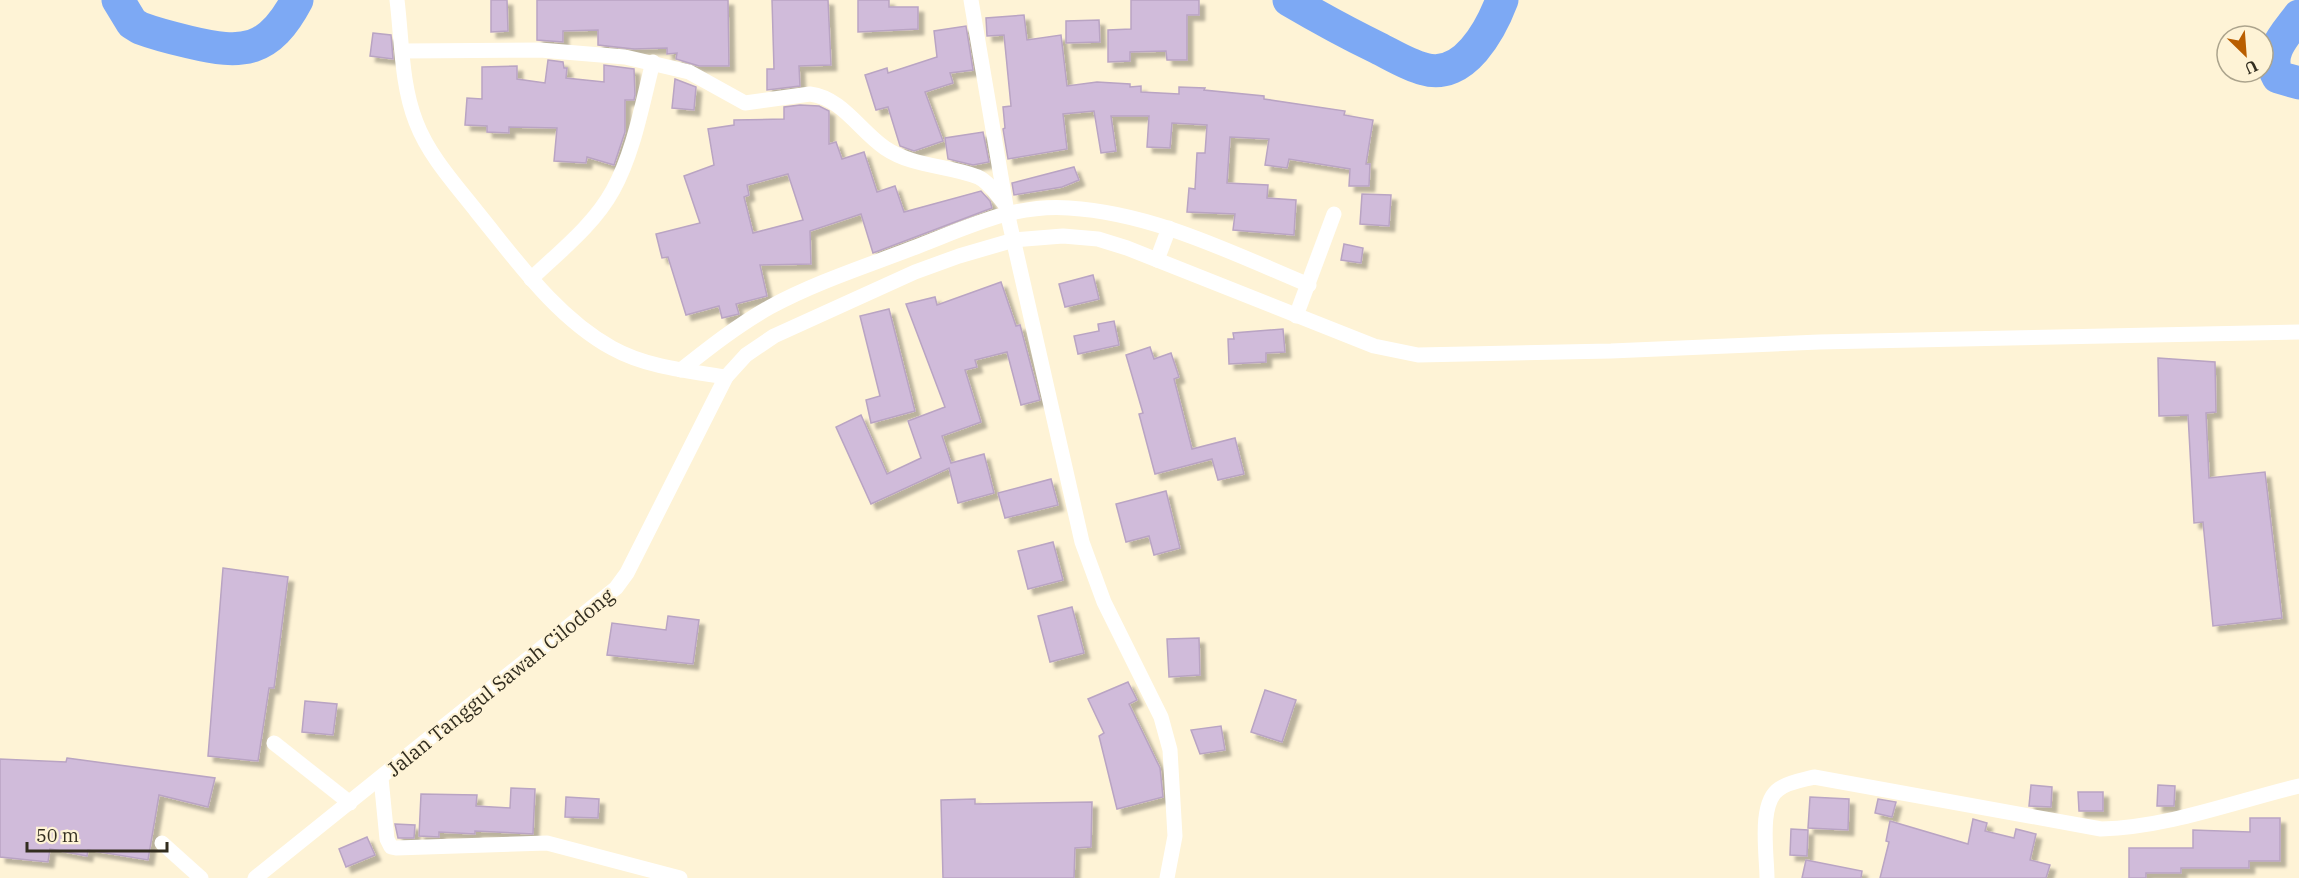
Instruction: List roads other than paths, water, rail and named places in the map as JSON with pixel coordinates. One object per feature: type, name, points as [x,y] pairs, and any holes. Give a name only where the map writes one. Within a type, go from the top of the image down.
[{"type":"street","points":[[397,0],[407,89],[415,121],[427,145],[531,279],[575,322],[612,348],[681,370],[726,378]]},
{"type":"street","points":[[971,0],[1006,209],[1082,542],[1104,602],[1154,700],[1168,739],[1174,793],[1175,836],[1167,878]]},
{"type":"street","points":[[403,51],[540,50],[624,57],[653,62],[703,78],[745,103],[810,94],[819,95],[843,109],[885,148],[911,160],[979,178],[1006,209]]},
{"type":"street","points":[[531,279],[581,231],[613,190],[628,151],[653,62]]},
{"type":"street","points":[[681,370],[729,332],[771,307],[817,285],[1006,209],[1070,208],[1110,213],[1169,228],[1309,285]]},
{"type":"street","points":[[1296,316],[1334,214]]},
{"type":"street","points":[[1157,260],[1169,228]]},
{"type":"street","name":"Jalan Tanggul Sawah Cilodong","points":[[255,878],[616,588],[627,573],[726,378],[746,355],[774,336],[915,272],[959,255],[1014,240],[1063,236],[1098,239],[1374,346],[1418,355],[1454,356],[1819,342],[2299,332]]},
{"type":"street","points":[[911,249],[915,272]]},
{"type":"street","points":[[274,743],[350,802]]},
{"type":"street","points":[[1767,878],[1766,813],[1769,799],[1779,789],[1814,777],[2101,829],[2134,828],[2165,823],[2299,786]]},
{"type":"street","points":[[381,778],[387,839],[391,847],[547,843],[680,878]]},
{"type":"street","points":[[162,843],[196,877]]},
{"type":"waterway","points":[[118,0],[132,23],[140,28],[208,46],[225,48],[253,46],[265,40],[287,18],[297,0]]},
{"type":"waterway","points":[[1289,0],[1406,62],[1424,69],[1438,71],[1452,67],[1474,50],[1491,25],[1502,0]]},
{"type":"waterway","points":[[2299,16],[2278,45],[2274,60],[2278,77],[2299,83]]}]
